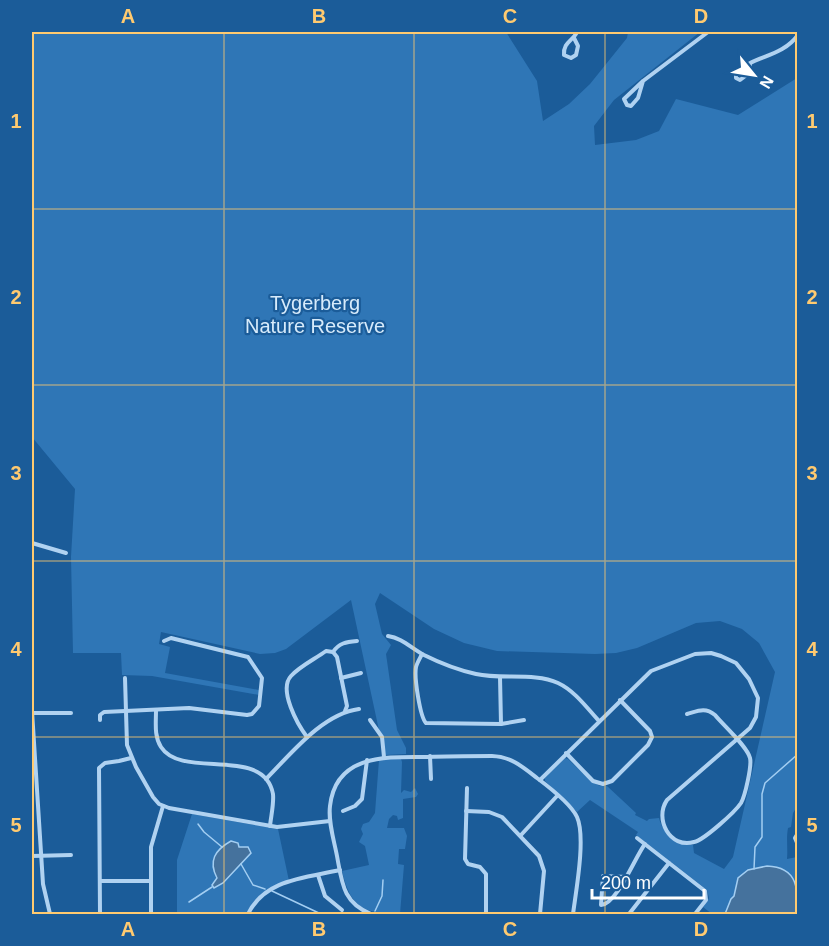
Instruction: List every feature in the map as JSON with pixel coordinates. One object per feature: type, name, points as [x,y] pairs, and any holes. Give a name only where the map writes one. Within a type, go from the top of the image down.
[{"type":"street","points":[[574,38],[578,46],[576,55],[571,58],[564,55],[564,49],[577,32]]},
{"type":"street","points":[[643,81],[636,102],[631,106],[627,105],[624,102],[625,97],[643,81],[708,32]]},
{"type":"street","points":[[750,64],[746,76],[740,80],[736,78],[737,71],[750,64],[784,48],[798,35]]},
{"type":"street","points":[[32,543],[66,553]]},
{"type":"street","points":[[388,636],[398,638],[422,654],[451,667],[477,674],[544,679],[559,684],[572,692],[598,721]]},
{"type":"street","points":[[100,720],[100,715],[104,712],[125,713],[189,708],[247,715],[256,711],[260,706],[261,674],[246,656],[171,638],[164,641]]},
{"type":"street","points":[[333,652],[337,646],[357,641]]},
{"type":"street","points":[[307,737],[288,702],[288,681],[292,675],[326,651],[333,652],[337,657],[347,706],[345,711]]},
{"type":"street","points":[[540,780],[651,671],[695,654],[711,653],[721,656],[742,669],[758,698],[758,710],[754,721],[736,739],[665,803],[661,813],[662,824],[669,834],[690,843],[700,840],[740,804],[750,760],[747,752],[736,739],[709,711],[701,710],[687,714]]},
{"type":"street","points":[[422,654],[416,666],[416,675],[422,717],[425,722],[431,725],[501,724],[524,720]]},
{"type":"street","points":[[341,678],[362,673]]},
{"type":"street","points":[[500,677],[501,724]]},
{"type":"street","points":[[125,678],[126,741],[131,758],[153,797],[163,806],[281,827],[330,821]]},
{"type":"street","points":[[566,753],[593,781],[603,784],[612,781],[651,741],[651,733],[620,700]]},
{"type":"street","points":[[266,779],[307,737],[345,711],[358,709]]},
{"type":"street","points":[[156,711],[156,735],[162,749],[171,756],[183,760],[247,768],[256,771],[266,779],[273,797],[270,826]]},
{"type":"street","points":[[50,915],[43,884],[32,712],[70,713]]},
{"type":"street","points":[[370,720],[382,737],[384,757]]},
{"type":"street","points":[[430,756],[431,779]]},
{"type":"street","points":[[372,915],[350,901],[345,890],[330,821],[331,799],[338,783],[352,768],[367,760],[384,757],[430,756],[503,757],[517,763],[540,780],[574,813],[581,831],[573,915]]},
{"type":"street","points":[[100,915],[100,767],[105,762],[131,758]]},
{"type":"street","points":[[343,811],[355,806],[362,799],[367,760]]},
{"type":"street","points":[[466,788],[465,859],[468,864],[482,868],[486,874],[486,915]]},
{"type":"street","points":[[521,835],[557,796]]},
{"type":"street","points":[[151,915],[151,847],[163,806]]},
{"type":"street","points":[[466,811],[496,814],[505,819],[539,856],[544,867],[540,915]]},
{"type":"street","points":[[798,814],[795,841],[798,845]]},
{"type":"street","points":[[637,838],[706,892],[706,900],[695,915]]},
{"type":"street","points":[[627,877],[603,876],[601,905],[607,903],[627,877],[632,870],[635,858],[645,844]]},
{"type":"street","points":[[32,856],[71,855]]},
{"type":"street","points":[[629,915],[669,863]]},
{"type":"street","points":[[248,915],[258,898],[269,889],[340,870]]},
{"type":"street","points":[[318,876],[325,896],[342,910]]},
{"type":"street","points":[[100,881],[151,881]]},
{"type":"green space","name":"Tygerberg Nature Reserve","points":[[32,32],[506,32],[537,81],[543,121],[569,104],[590,84],[627,38],[628,32],[700,32],[614,100],[594,126],[595,145],[636,140],[659,131],[676,99],[738,115],[797,78],[798,798],[796,801],[798,805],[793,813],[791,827],[788,828],[787,859],[797,857],[797,914],[712,914],[703,907],[709,898],[707,890],[636,835],[638,832],[590,800],[577,812],[545,781],[545,778],[565,758],[568,759],[592,782],[600,786],[607,786],[636,813],[635,815],[647,821],[659,818],[667,834],[672,838],[693,845],[694,853],[724,869],[733,857],[775,672],[759,643],[742,629],[720,621],[696,623],[637,648],[616,653],[497,651],[464,643],[434,629],[380,593],[375,604],[382,634],[391,645],[386,654],[397,730],[406,748],[406,754],[385,755],[351,600],[286,649],[275,653],[260,654],[161,632],[159,644],[170,647],[165,673],[259,690],[259,695],[152,676],[122,675],[121,653],[73,653],[71,557],[75,489],[32,437]]},
{"type":"green space","points":[[401,759],[402,762],[401,793],[404,790],[411,792],[415,788],[418,794],[416,797],[403,799],[403,818],[398,820],[397,816],[393,815],[389,819],[387,828],[404,828],[407,836],[405,849],[399,849],[398,864],[404,865],[400,914],[388,914],[360,906],[349,893],[342,871],[369,865],[365,846],[359,842],[363,834],[361,829],[375,813],[379,760]]},
{"type":"green space","points":[[192,814],[278,829],[289,881],[263,892],[246,914],[160,914],[177,912],[177,860]]},
{"type":"shaded area","points":[[231,841],[238,843],[239,847],[248,847],[251,853],[223,883],[214,888],[212,885],[217,878],[213,861],[217,852]]},
{"type":"shaded area","points":[[767,866],[778,867],[791,876],[796,889],[797,914],[725,914],[734,896],[738,878],[748,870]]},
{"type":"waterway","points":[[754,869],[755,847],[762,837],[762,794],[765,783],[798,754]]},
{"type":"waterway","points":[[198,824],[222,847]]},
{"type":"waterway","points":[[241,864],[253,885],[265,889]]},
{"type":"waterway","points":[[375,911],[382,896],[383,880]]},
{"type":"waterway","points":[[189,902],[212,887]]},
{"type":"waterway","points":[[272,891],[321,914]]}]
